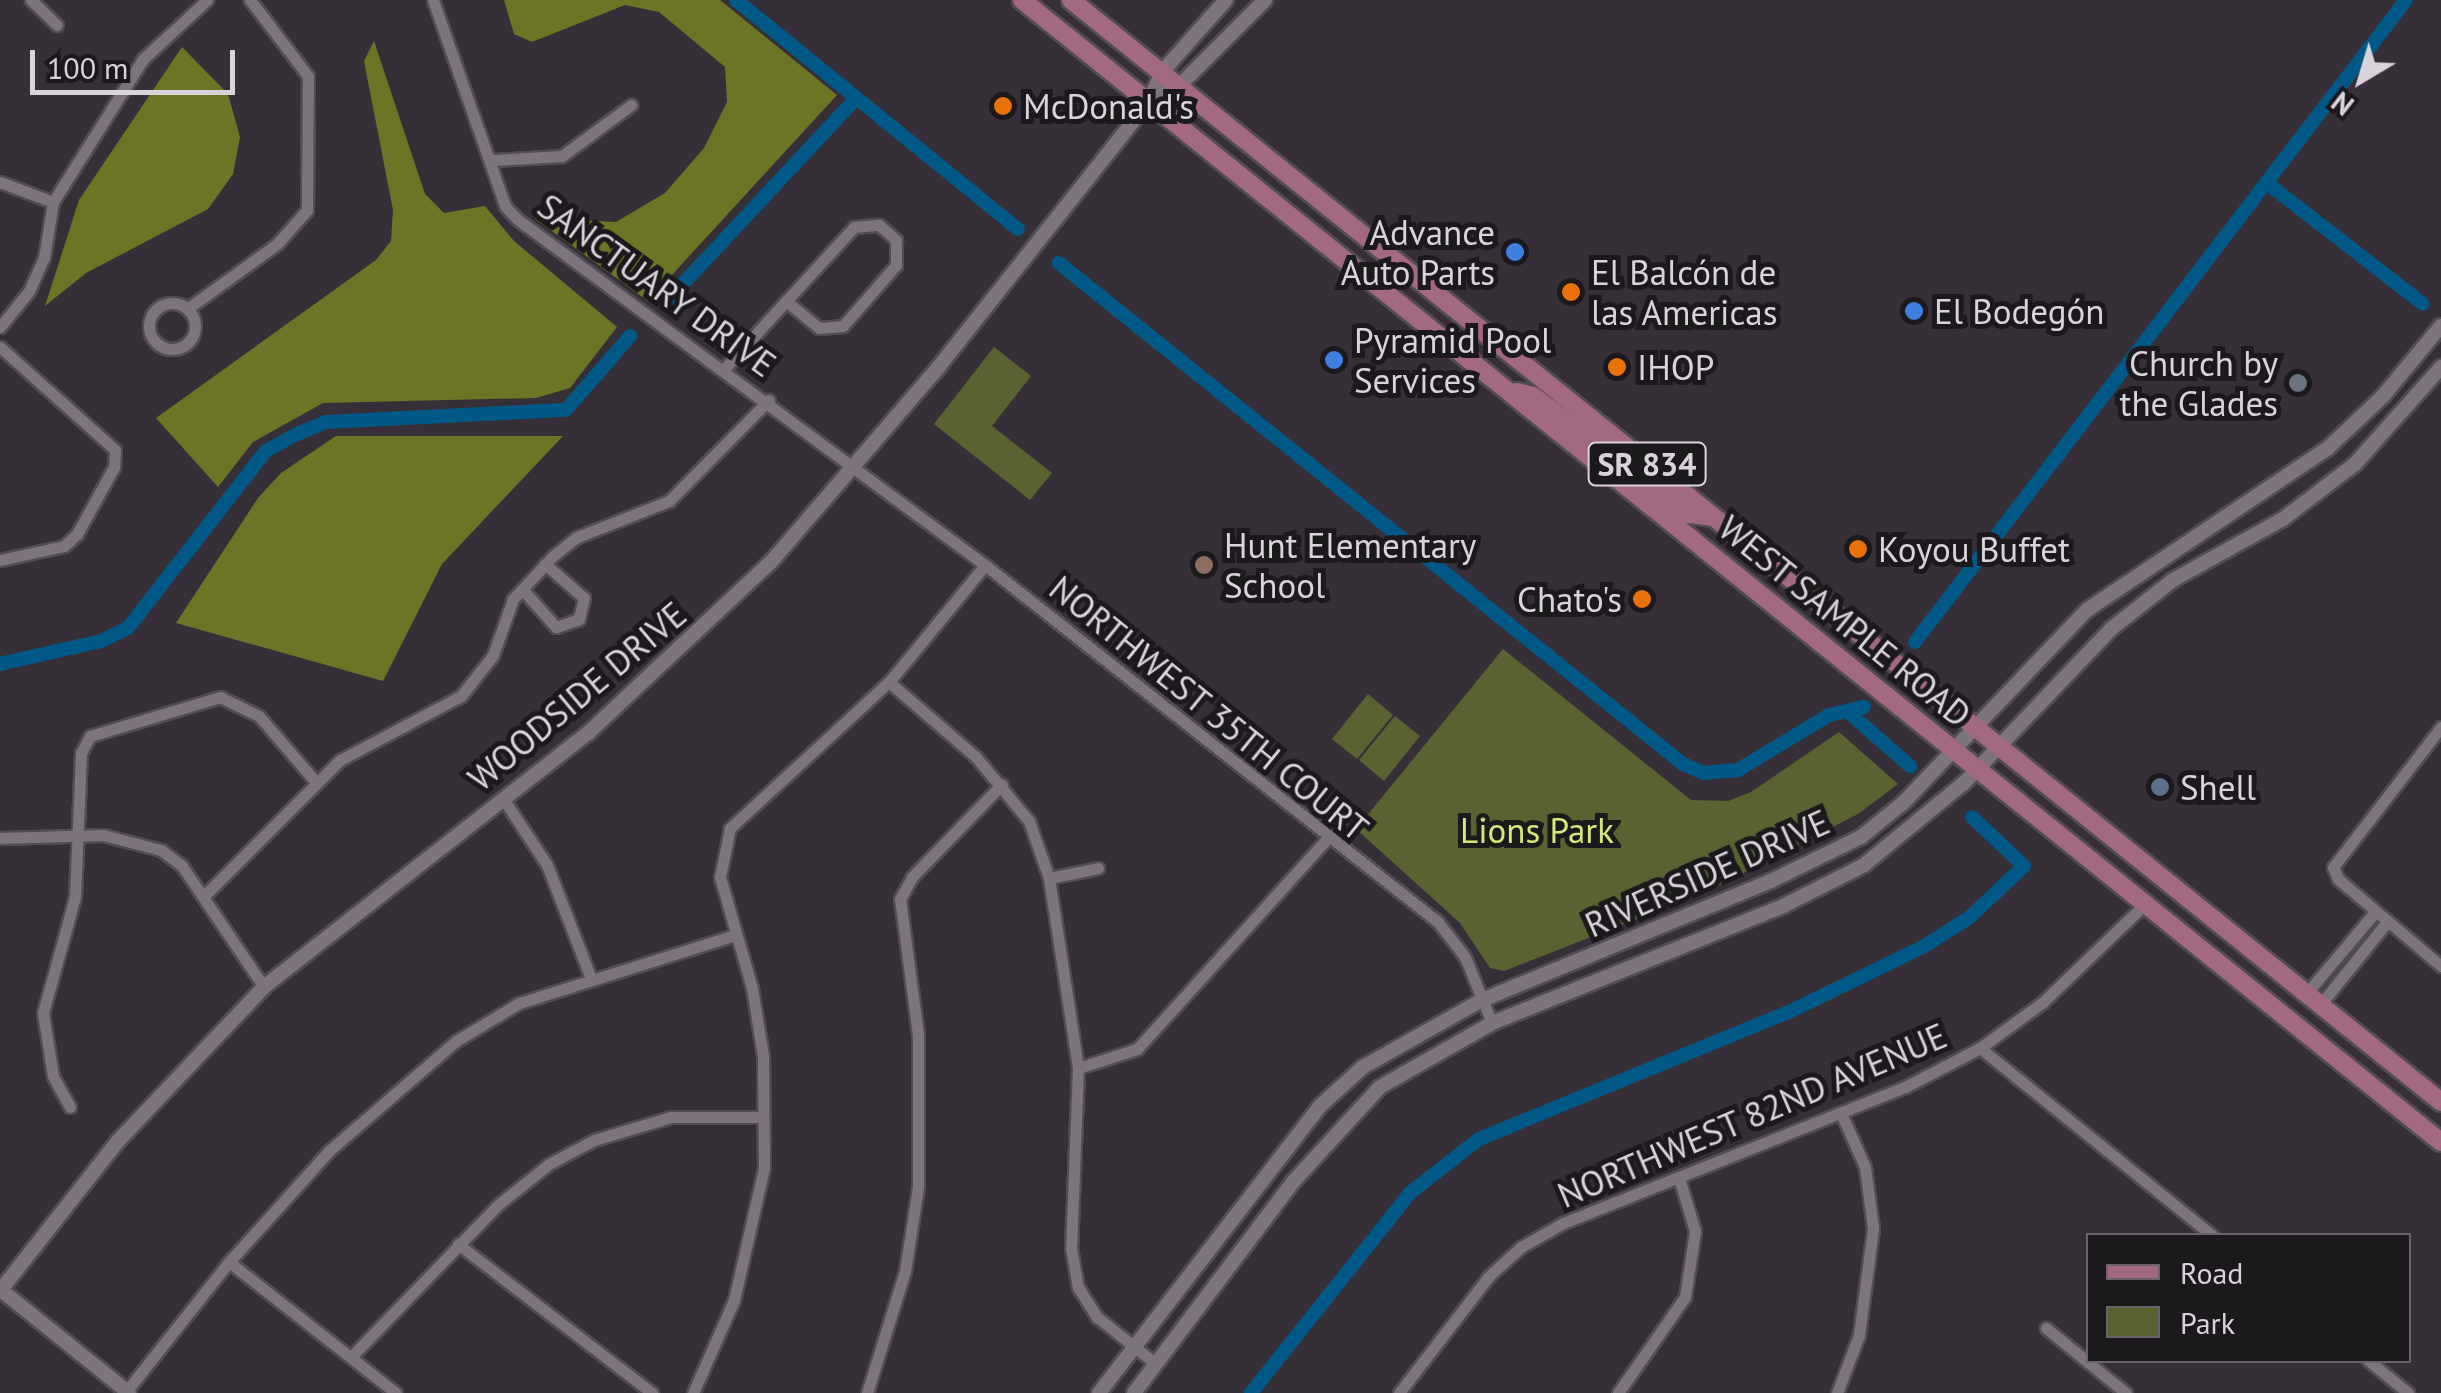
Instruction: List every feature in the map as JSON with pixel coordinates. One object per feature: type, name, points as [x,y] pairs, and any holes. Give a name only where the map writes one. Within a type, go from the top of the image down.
[{"type":"main road","name":"WEST SAMPLE ROAD","points":[[1022,0],[2441,1142]]},
{"type":"main road","name":"WEST SAMPLE ROAD","points":[[1071,0],[2441,1102]]},
{"type":"main road","points":[[1506,390],[1533,396],[1611,455],[1638,456]]},
{"type":"main road","points":[[1610,474],[1637,474],[1689,514],[1714,517]]},
{"type":"street","points":[[31,0],[58,26]]},
{"type":"street","points":[[0,327],[29,291],[44,258],[53,202],[142,58],[207,0]]},
{"type":"street","points":[[186,309],[277,244],[307,210],[308,76],[250,0]]},
{"type":"street","name":"SANCTUARY DRIVE","points":[[433,0],[494,160],[505,206],[517,220],[856,466]]},
{"type":"street","points":[[1149,102],[1162,72],[1226,0]]},
{"type":"street","points":[[1149,102],[1179,86],[1266,0]]},
{"type":"street","name":"WOODSIDE DRIVE","points":[[0,1290],[122,1136],[264,988],[504,800],[683,651],[856,466],[1149,102]]},
{"type":"street","points":[[494,160],[562,156],[632,105]]},
{"type":"street","points":[[0,182],[53,202]]},
{"type":"street","points":[[725,368],[854,226],[879,225],[896,240],[896,265],[843,326],[819,328],[786,301]]},
{"type":"street","points":[[172,303],[186,309],[194,328],[189,341],[176,348],[156,343],[149,329],[152,314],[172,303]]},
{"type":"street","name":"RIVERSIDE DRIVE","points":[[1099,1393],[1320,1106],[1363,1067],[1482,1000],[1824,858],[1904,802],[1971,726],[2088,610],[2327,449],[2384,396],[2441,326]]},
{"type":"street","points":[[0,347],[115,450],[114,467],[78,534],[64,546],[0,560]]},
{"type":"street","name":"RIVERSIDE DRIVE","points":[[1134,1393],[1340,1124],[1396,1075],[1492,1023],[1834,882],[1920,823],[1978,768],[2073,662],[2173,580],[2283,519],[2355,464],[2441,366]]},
{"type":"street","points":[[204,896],[314,780],[461,696],[493,655],[500,624],[522,589],[544,564],[577,537],[669,500],[769,400]]},
{"type":"street","name":"NORTHWEST 35TH COURT","points":[[856,466],[986,565],[1327,839],[1438,922],[1465,958],[1492,1023]]},
{"type":"street","points":[[522,589],[556,627],[578,619],[584,598],[544,564]]},
{"type":"street","points":[[693,1393],[714,1357],[751,1241],[764,1168],[760,1039],[720,877],[730,828],[890,682],[986,565]]},
{"type":"street","points":[[890,682],[1002,784],[1029,821],[1049,878],[1078,1068],[1071,1248],[1078,1286],[1097,1317],[1156,1364]]},
{"type":"street","points":[[70,1108],[53,1076],[43,1013],[46,987],[71,920],[81,753],[90,736],[200,698],[241,703],[258,716],[314,780]]},
{"type":"street","points":[[2441,728],[2333,868],[2338,880],[2441,966]]},
{"type":"street","points":[[867,1393],[905,1271],[918,1187],[918,1034],[900,900],[912,877],[1002,784]]},
{"type":"street","points":[[504,800],[547,865],[590,976]]},
{"type":"street","points":[[0,838],[78,836],[161,850],[182,866],[264,988]]},
{"type":"street","points":[[1078,1068],[1137,1049],[1327,839]]},
{"type":"street","points":[[1049,878],[1098,868]]},
{"type":"street","name":"NORTHWEST 82ND AVENUE","points":[[1400,1393],[1490,1274],[1521,1246],[1564,1223],[1841,1113],[1980,1048],[2043,1002],[2144,904]]},
{"type":"street","points":[[2313,1000],[2375,912]]},
{"type":"street","points":[[2313,1000],[2387,922]]},
{"type":"street","points":[[0,1290],[127,1392],[229,1262],[395,1088],[520,1003],[590,976],[735,936]]},
{"type":"street","points":[[1980,1048],[2209,1233]]},
{"type":"street","points":[[1841,1113],[1864,1167],[1873,1228],[1859,1334],[1841,1391]]},
{"type":"street","points":[[351,1358],[458,1244],[549,1164],[594,1140],[671,1117],[763,1117]]},
{"type":"street","points":[[1618,1393],[1668,1328],[1690,1282],[1695,1231],[1679,1178]]},
{"type":"street","points":[[458,1244],[652,1393]]},
{"type":"street","points":[[229,1262],[396,1393]]},
{"type":"street","points":[[2046,1328],[2086,1360]]},
{"type":"street","points":[[2089,1363],[2126,1393]]},
{"type":"street","points":[[2372,1363],[2408,1393]]},
{"type":"green space","points":[[504,0],[720,0],[837,95],[648,301],[534,218],[616,222],[665,193],[704,148],[727,102],[725,67],[659,12],[625,5],[532,42],[514,34]]},
{"type":"green space","points":[[374,41],[425,194],[444,213],[485,206],[514,241],[617,327],[570,388],[536,398],[323,403],[253,442],[218,487],[156,418],[376,260],[391,241],[393,210],[364,61]]},
{"type":"green space","points":[[182,47],[228,94],[240,137],[233,174],[208,209],[86,273],[45,306],[79,200]]},
{"type":"green space","points":[[994,347],[1031,376],[992,426],[1052,473],[1030,500],[934,424]]},
{"type":"green space","points":[[336,436],[563,436],[442,564],[383,681],[176,623],[258,498],[281,473]]},
{"type":"green space","name":"Lions Park","points":[[1503,649],[1691,800],[1728,801],[1751,792],[1839,732],[1898,784],[1858,814],[1706,892],[1504,971],[1490,968],[1460,923],[1356,829]]},
{"type":"green space","points":[[1368,694],[1393,715],[1357,759],[1332,739]]},
{"type":"green space","points":[[1395,716],[1420,736],[1384,781],[1359,760]]},
{"type":"waterway","points":[[736,0],[1018,229]]},
{"type":"waterway","points":[[1915,642],[2406,0]]},
{"type":"waterway","points":[[667,301],[856,98]]},
{"type":"waterway","points":[[2267,183],[2423,304]]},
{"type":"waterway","points":[[1059,263],[1683,764],[1703,773],[1738,770],[1829,715],[1864,707]]},
{"type":"waterway","points":[[0,664],[101,641],[128,628],[266,451],[295,435],[325,422],[566,410],[630,336]]},
{"type":"waterway","points":[[1847,711],[1910,766]]},
{"type":"waterway","points":[[1251,1393],[1410,1193],[1479,1139],[1791,1011],[1923,947],[1970,917],[2024,866],[1972,817]]},
{"type":"place","name":"McDonald's","points":[[1003,106]]},
{"type":"place","name":"Advance Auto Parts","points":[[1515,252]]},
{"type":"place","name":"El Balcón de las Americas","points":[[1571,292]]},
{"type":"place","name":"El Bodegón","points":[[1914,311]]},
{"type":"place","name":"Pyramid Pool Services","points":[[1334,360]]},
{"type":"place","name":"IHOP","points":[[1617,367]]},
{"type":"place","name":"Church by the Glades","points":[[2298,383]]},
{"type":"place","name":"Koyou Buffet","points":[[1858,549]]},
{"type":"place","name":"Hunt Elementary School","points":[[1204,565]]},
{"type":"place","name":"Chato's","points":[[1642,599]]},
{"type":"place","name":"Shell","points":[[2160,787]]}]
